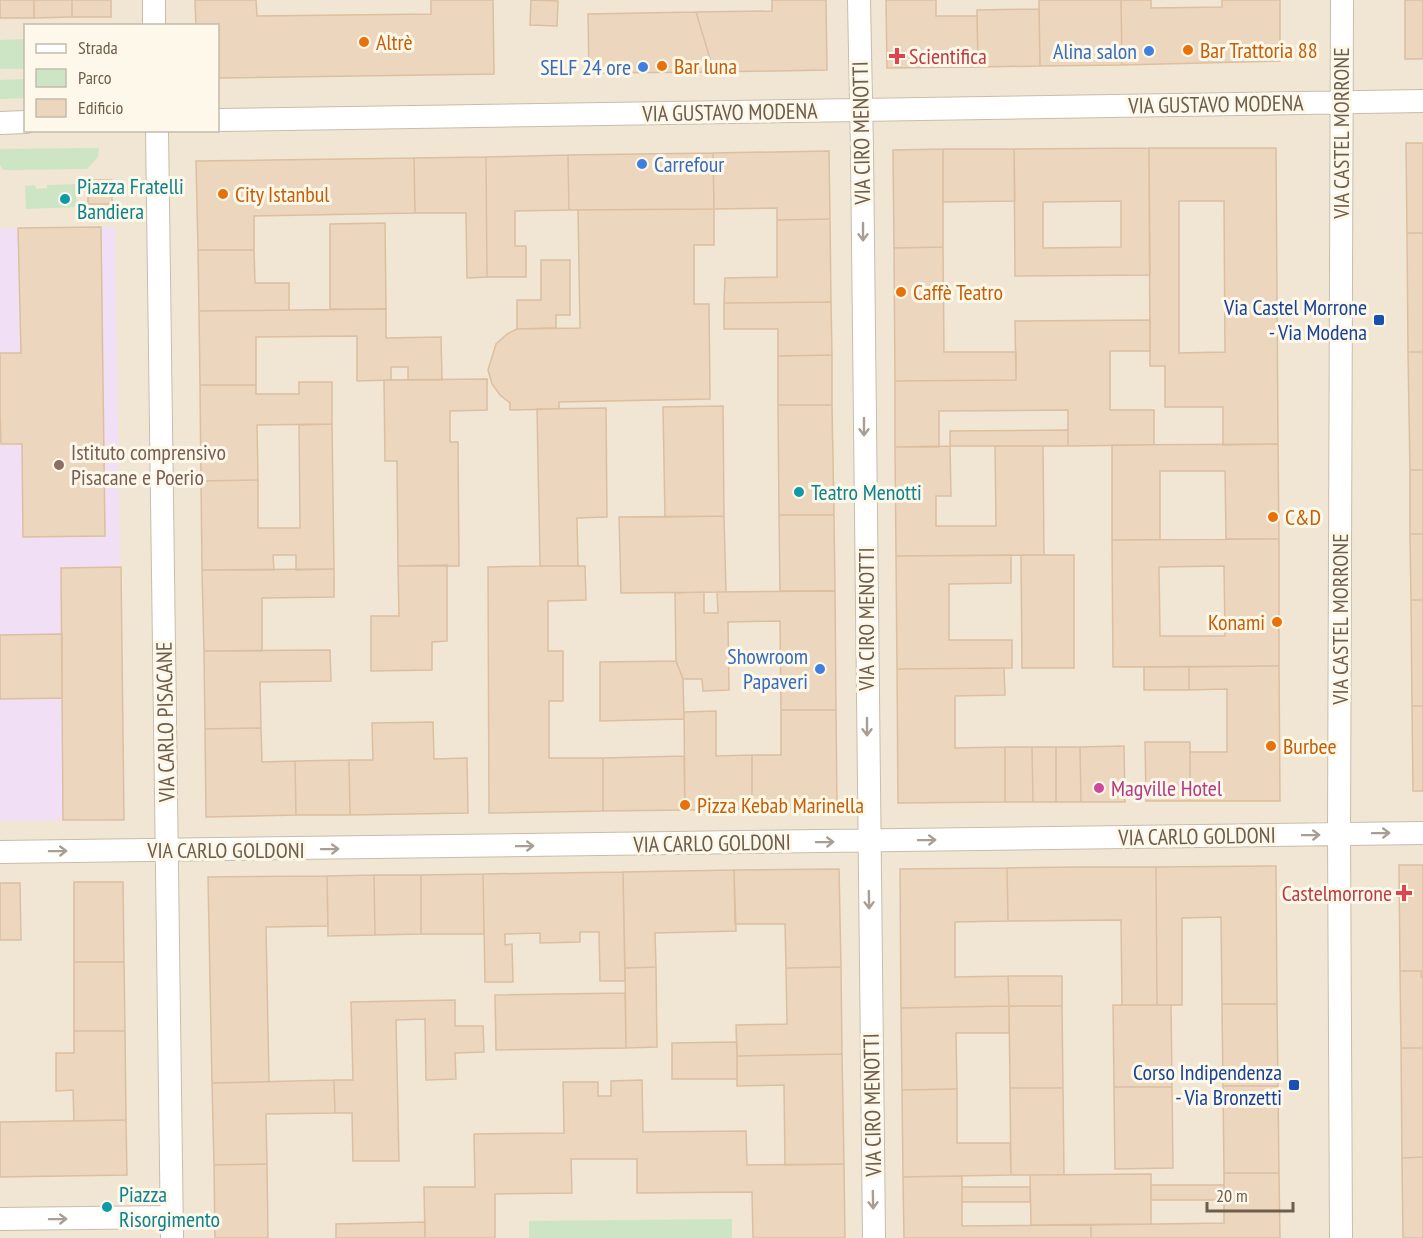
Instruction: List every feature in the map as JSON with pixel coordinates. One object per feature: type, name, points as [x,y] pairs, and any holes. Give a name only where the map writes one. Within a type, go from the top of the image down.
[{"type":"street","points":[[154,0],[154,24]]},
{"type":"street","name":"VIA CIRO MENOTTI","points":[[859,0],[874,1238]]},
{"type":"street","name":"VIA CASTEL MORRONE","points":[[1341,1238],[1339,834],[1342,0]]},
{"type":"street","name":"VIA GUSTAVO MODENA","points":[[219,120],[1423,101]]},
{"type":"street","points":[[0,123],[24,122]]},
{"type":"street","name":"VIA CARLO PISACANE","points":[[157,132],[172,1227]]},
{"type":"street","name":"VIA CARLO GOLDONI","points":[[0,852],[1423,833]]},
{"type":"street","points":[[0,1219],[172,1227]]},
{"type":"shaded area","points":[[0,0],[1423,0],[1423,96],[219,114],[219,24],[24,24],[24,117],[0,117]]},
{"type":"shaded area","points":[[1423,107],[1423,1238],[0,1238],[0,130],[219,132],[219,130]]},
{"type":"shaded area","name":"Istituto comprensivo Pisacane e Poerio","points":[[115,227],[124,820],[0,821],[0,228]]},
{"type":"green space","points":[[24,39],[24,69],[0,69],[0,40]]},
{"type":"green space","points":[[24,79],[24,98],[0,99],[0,80]]},
{"type":"green space","points":[[99,148],[98,157],[87,169],[3,170],[0,165],[0,149]]},
{"type":"green space","points":[[76,184],[77,207],[26,209],[25,186],[35,185],[36,189],[47,188],[47,185]]},
{"type":"green space","points":[[732,1219],[732,1238],[529,1238],[529,1221]]},
{"type":"building","points":[[0,0],[34,0],[34,18],[0,18]]},
{"type":"building","points":[[34,0],[72,0],[72,17],[34,18]]},
{"type":"building","points":[[72,0],[111,0],[111,17],[72,17]]},
{"type":"building","points":[[195,0],[256,0],[257,16],[431,14],[431,0],[493,0],[494,74],[219,78],[219,24],[196,24]]},
{"type":"building","points":[[531,0],[558,1],[557,26],[530,25]]},
{"type":"building","points":[[772,0],[826,0],[827,70],[714,72],[696,12],[772,11]]},
{"type":"building","points":[[886,0],[936,0],[936,16],[977,16],[978,67],[887,68]]},
{"type":"building","points":[[1039,0],[1121,0],[1122,65],[1040,66]]},
{"type":"building","points":[[1121,0],[1151,0],[1151,8],[1222,7],[1222,0],[1280,0],[1280,61],[1122,65]]},
{"type":"building","points":[[1405,0],[1423,0],[1423,59],[1405,59]]},
{"type":"building","points":[[1039,9],[1040,66],[978,67],[977,10]]},
{"type":"building","points":[[696,12],[714,72],[589,73],[588,14]]},
{"type":"building","points":[[1406,143],[1423,143],[1423,233],[1407,233]]},
{"type":"building","points":[[1149,148],[1276,148],[1278,444],[1223,445],[1223,407],[1165,407],[1165,366],[1150,366]],"holes":[[[1179,201],[1224,201],[1225,352],[1179,353]]]},
{"type":"building","points":[[1149,148],[1150,275],[1015,276],[1014,149]],"holes":[[[1121,201],[1121,247],[1043,248],[1043,202]]]},
{"type":"building","points":[[943,149],[1014,149],[1015,201],[943,202]]},
{"type":"building","points":[[943,149],[943,247],[894,248],[893,150]]},
{"type":"building","points":[[829,151],[830,219],[777,220],[777,208],[714,209],[713,153]]},
{"type":"building","points":[[713,153],[714,209],[569,210],[568,155]]},
{"type":"building","points":[[568,155],[569,210],[515,211],[515,246],[526,246],[526,277],[487,277],[486,157]]},
{"type":"building","points":[[486,157],[487,277],[467,278],[466,213],[415,213],[414,158]]},
{"type":"building","points":[[414,158],[415,213],[254,216],[254,250],[198,250],[196,161]]},
{"type":"building","points":[[88,180],[112,180],[112,204],[88,204]]},
{"type":"building","points":[[714,209],[714,245],[694,245],[694,304],[709,304],[710,399],[559,402],[559,409],[510,410],[510,403],[492,384],[488,370],[496,344],[517,329],[580,328],[578,210]]},
{"type":"building","points":[[830,219],[831,302],[724,303],[725,278],[777,277],[777,220]]},
{"type":"building","points":[[385,223],[386,309],[330,309],[330,224]]},
{"type":"building","points":[[101,227],[105,536],[23,537],[22,444],[1,444],[0,412],[0,353],[21,353],[18,228]]},
{"type":"building","points":[[1407,233],[1423,233],[1423,352],[1408,352]]},
{"type":"building","points":[[943,247],[944,352],[1016,352],[1016,380],[895,381],[894,248]]},
{"type":"building","points":[[198,250],[254,250],[255,283],[289,283],[289,310],[199,311]]},
{"type":"building","points":[[541,260],[570,260],[570,315],[556,315],[556,328],[517,329],[517,300],[541,300]]},
{"type":"building","points":[[831,302],[832,355],[778,356],[778,329],[724,329],[724,303]]},
{"type":"building","points":[[386,309],[386,338],[441,337],[442,380],[408,380],[408,367],[391,367],[391,380],[357,381],[357,336],[256,337],[256,385],[200,385],[199,311]]},
{"type":"building","points":[[1150,320],[1150,351],[1110,351],[1110,410],[1154,410],[1154,445],[1068,446],[1068,410],[939,411],[939,447],[895,447],[895,381],[1016,380],[1015,321]]},
{"type":"building","points":[[1408,352],[1423,352],[1423,470],[1410,470]]},
{"type":"building","points":[[832,355],[832,405],[778,405],[778,356]]},
{"type":"building","points":[[487,379],[487,410],[450,411],[450,442],[458,442],[459,566],[398,566],[397,461],[385,461],[384,380]]},
{"type":"building","points":[[299,382],[332,382],[332,424],[257,425],[258,480],[201,481],[200,385],[256,385],[256,394],[299,394]]},
{"type":"building","points":[[778,405],[832,405],[834,515],[779,515]]},
{"type":"building","points":[[723,406],[724,516],[665,517],[663,407]]},
{"type":"building","points":[[606,408],[607,517],[577,518],[578,566],[540,566],[537,409]]},
{"type":"building","points":[[332,424],[334,569],[296,570],[296,555],[273,555],[274,570],[202,570],[201,481],[258,480],[258,528],[300,528],[299,425]]},
{"type":"building","points":[[1068,430],[1068,446],[950,446],[950,431]]},
{"type":"building","points":[[1278,444],[1279,539],[1226,539],[1225,471],[1160,471],[1160,540],[1112,540],[1112,445]]},
{"type":"building","points":[[950,446],[951,496],[936,496],[936,526],[996,526],[995,446],[1043,446],[1044,555],[896,556],[895,447]]},
{"type":"building","points":[[1410,470],[1423,470],[1423,534],[1410,534]]},
{"type":"building","points":[[779,515],[834,515],[835,591],[780,591]]},
{"type":"building","points":[[724,516],[726,592],[621,593],[619,517]]},
{"type":"building","points":[[1410,534],[1423,534],[1423,600],[1411,600]]},
{"type":"building","points":[[1279,539],[1279,666],[1113,667],[1112,540]],"holes":[[[1224,566],[1225,636],[1160,636],[1159,567]]]},
{"type":"building","points":[[1011,555],[1011,583],[949,584],[949,640],[1012,640],[1012,668],[897,669],[896,556]]},
{"type":"building","points":[[1021,555],[1074,555],[1074,668],[1022,668]]},
{"type":"building","points":[[447,565],[447,641],[432,642],[432,670],[371,671],[371,616],[399,616],[398,566]]},
{"type":"building","points":[[585,566],[586,600],[548,601],[548,651],[563,651],[563,701],[549,701],[549,758],[603,758],[603,811],[489,813],[488,567]]},
{"type":"building","points":[[121,567],[124,820],[63,820],[61,568]]},
{"type":"building","points":[[334,569],[334,597],[262,598],[262,651],[204,651],[202,570]]},
{"type":"building","points":[[835,591],[836,710],[781,710],[780,621],[728,622],[729,690],[703,691],[702,679],[683,679],[676,661],[675,593],[704,592],[704,613],[718,613],[717,592]]},
{"type":"building","points":[[1411,600],[1423,600],[1423,706],[1412,706]]},
{"type":"building","points":[[62,634],[62,698],[0,699],[0,635]]},
{"type":"building","points":[[330,650],[331,681],[260,682],[261,728],[205,729],[204,651]]},
{"type":"building","points":[[676,661],[683,679],[684,719],[600,721],[600,662]]},
{"type":"building","points":[[1279,666],[1280,801],[1190,801],[1190,752],[1227,752],[1227,689],[1189,690],[1189,667]]},
{"type":"building","points":[[1144,667],[1189,667],[1189,690],[1144,690]]},
{"type":"building","points":[[1004,668],[1005,695],[955,696],[955,748],[1005,747],[1005,802],[898,803],[897,669]]},
{"type":"building","points":[[1412,706],[1423,706],[1423,791],[1413,791]]},
{"type":"building","points":[[781,710],[836,710],[837,808],[752,809],[752,755],[781,755]]},
{"type":"building","points":[[716,711],[716,756],[752,755],[752,809],[685,810],[684,712]]},
{"type":"building","points":[[433,722],[434,759],[467,758],[468,813],[350,815],[349,760],[373,760],[372,723]]},
{"type":"building","points":[[261,728],[262,762],[295,761],[296,815],[206,817],[205,729]]},
{"type":"building","points":[[1145,742],[1190,742],[1190,801],[1146,801]]},
{"type":"building","points":[[1124,746],[1125,802],[1081,802],[1080,747]]},
{"type":"building","points":[[1005,747],[1032,747],[1033,802],[1005,802]]},
{"type":"building","points":[[1032,747],[1056,747],[1056,802],[1033,802]]},
{"type":"building","points":[[1056,747],[1080,747],[1081,802],[1056,802]]},
{"type":"building","points":[[684,756],[685,810],[603,811],[603,758]]},
{"type":"building","points":[[349,760],[350,815],[296,815],[295,761]]},
{"type":"building","points":[[1399,865],[1423,865],[1423,977],[1421,977],[1421,971],[1400,971]]},
{"type":"building","points":[[1276,866],[1277,1004],[1222,1004],[1221,917],[1182,918],[1182,1005],[1157,1005],[1156,867]]},
{"type":"building","points":[[1156,867],[1157,1005],[1122,1005],[1121,920],[1008,921],[1007,868]]},
{"type":"building","points":[[1007,868],[1008,921],[955,922],[955,977],[1008,976],[1009,1006],[901,1008],[900,869]]},
{"type":"building","points":[[839,869],[841,967],[786,968],[785,924],[735,924],[734,870]]},
{"type":"building","points":[[734,870],[736,931],[655,933],[656,967],[625,968],[623,872]]},
{"type":"building","points":[[623,872],[625,981],[600,981],[599,932],[580,932],[580,942],[540,943],[540,933],[505,934],[505,945],[512,944],[513,982],[485,982],[483,874]]},
{"type":"building","points":[[483,874],[484,934],[421,934],[421,875]]},
{"type":"building","points":[[374,875],[375,935],[328,936],[327,876]]},
{"type":"building","points":[[374,875],[421,875],[421,934],[375,935]]},
{"type":"building","points":[[327,876],[328,926],[266,927],[269,1082],[212,1083],[208,877]]},
{"type":"building","points":[[74,882],[123,882],[124,962],[74,962]]},
{"type":"building","points":[[0,883],[20,883],[21,940],[0,940]]},
{"type":"building","points":[[74,962],[124,962],[125,1031],[74,1031]]},
{"type":"building","points":[[656,967],[657,1047],[626,1048],[625,968]]},
{"type":"building","points":[[841,967],[842,1054],[737,1056],[736,1025],[787,1024],[786,968]]},
{"type":"building","points":[[1400,971],[1421,971],[1421,977],[1423,977],[1423,1048],[1401,1048]]},
{"type":"building","points":[[1008,976],[1062,976],[1062,1006],[1009,1006]]},
{"type":"building","points":[[625,993],[626,1048],[496,1050],[495,995]]},
{"type":"building","points":[[455,1000],[455,1026],[483,1026],[484,1052],[455,1053],[456,1079],[426,1080],[425,1019],[396,1020],[399,1161],[353,1161],[352,1113],[335,1113],[334,1080],[353,1080],[351,1002]]},
{"type":"building","points":[[1222,1004],[1277,1004],[1278,1086],[1223,1086]]},
{"type":"building","points":[[1113,1005],[1171,1005],[1172,1087],[1114,1087]]},
{"type":"building","points":[[1009,1006],[1062,1006],[1063,1088],[1010,1088]]},
{"type":"building","points":[[1009,1006],[1009,1033],[956,1033],[957,1089],[902,1090],[901,1008]]},
{"type":"building","points":[[74,1031],[125,1031],[126,1120],[74,1121],[73,1090],[56,1091],[56,1053],[74,1053]]},
{"type":"building","points":[[737,1042],[737,1079],[672,1079],[672,1043]]},
{"type":"building","points":[[1401,1048],[1423,1048],[1423,1157],[1402,1158]]},
{"type":"building","points":[[842,1054],[844,1164],[785,1165],[784,1085],[737,1086],[737,1056]]},
{"type":"building","points":[[334,1080],[335,1113],[266,1114],[267,1164],[214,1165],[212,1083]]},
{"type":"building","points":[[642,1080],[643,1132],[746,1131],[747,1165],[844,1164],[845,1238],[753,1238],[752,1192],[637,1193],[637,1159],[571,1159],[572,1193],[495,1194],[495,1238],[425,1238],[424,1187],[475,1187],[474,1134],[564,1133],[563,1082],[598,1082],[598,1096],[611,1096],[611,1081]]},
{"type":"building","points":[[1223,1086],[1278,1086],[1279,1173],[1224,1173]]},
{"type":"building","points":[[1114,1087],[1172,1087],[1173,1168],[1115,1169]]},
{"type":"building","points":[[1010,1088],[1063,1088],[1064,1175],[1011,1175]]},
{"type":"building","points":[[957,1089],[957,1143],[1010,1143],[1011,1175],[903,1177],[902,1090]]},
{"type":"building","points":[[126,1120],[127,1175],[0,1177],[0,1122]]},
{"type":"building","points":[[1423,1157],[1423,1238],[1403,1238],[1402,1158]]},
{"type":"building","points":[[267,1164],[268,1238],[215,1238],[214,1165]]},
{"type":"building","points":[[1224,1173],[1279,1173],[1280,1238],[1091,1238],[1091,1225],[1224,1223]]},
{"type":"building","points":[[1151,1174],[1151,1224],[1031,1225],[1030,1175]]},
{"type":"building","points":[[962,1176],[962,1226],[1091,1225],[1091,1238],[904,1238],[903,1177]]},
{"type":"building","points":[[1151,1185],[1224,1185],[1224,1200],[1151,1200]]},
{"type":"building","points":[[962,1187],[1030,1187],[1030,1202],[962,1202]]},
{"type":"building","points":[[425,1222],[425,1238],[336,1238],[336,1224]]},
{"type":"place","name":"Altrè","points":[[364,42]]},
{"type":"place","name":"Bar Trattoria 88","points":[[1188,50]]},
{"type":"place","name":"Alina salon","points":[[1149,51]]},
{"type":"place","name":"Scientifica","points":[[897,56]]},
{"type":"place","name":"Bar luna","points":[[662,66]]},
{"type":"place","name":"SELF 24 ore","points":[[643,67]]},
{"type":"place","name":"Carrefour","points":[[642,164]]},
{"type":"place","name":"City Istanbul","points":[[223,194]]},
{"type":"place","name":"Piazza Fratelli Bandiera","points":[[65,199]]},
{"type":"place","name":"Caffè Teatro","points":[[901,292]]},
{"type":"place","name":"Via Castel Morrone - Via Modena","points":[[1379,320]]},
{"type":"place","name":"Istituto comprensivo Pisacane e Poerio","points":[[59,465]]},
{"type":"place","name":"Teatro Menotti","points":[[799,492]]},
{"type":"place","name":"C&D","points":[[1273,517]]},
{"type":"place","name":"Konami","points":[[1277,622]]},
{"type":"place","name":"Showroom Papaveri","points":[[820,669]]},
{"type":"place","name":"Burbee","points":[[1271,746]]},
{"type":"place","name":"Magville Hotel","points":[[1099,788]]},
{"type":"place","name":"Pizza Kebab Marinella","points":[[685,805]]},
{"type":"place","name":"Castelmorrone","points":[[1404,893]]},
{"type":"place","name":"Corso Indipendenza - Via Bronzetti","points":[[1294,1085]]},
{"type":"place","name":"Piazza Risorgimento","points":[[107,1207]]}]
